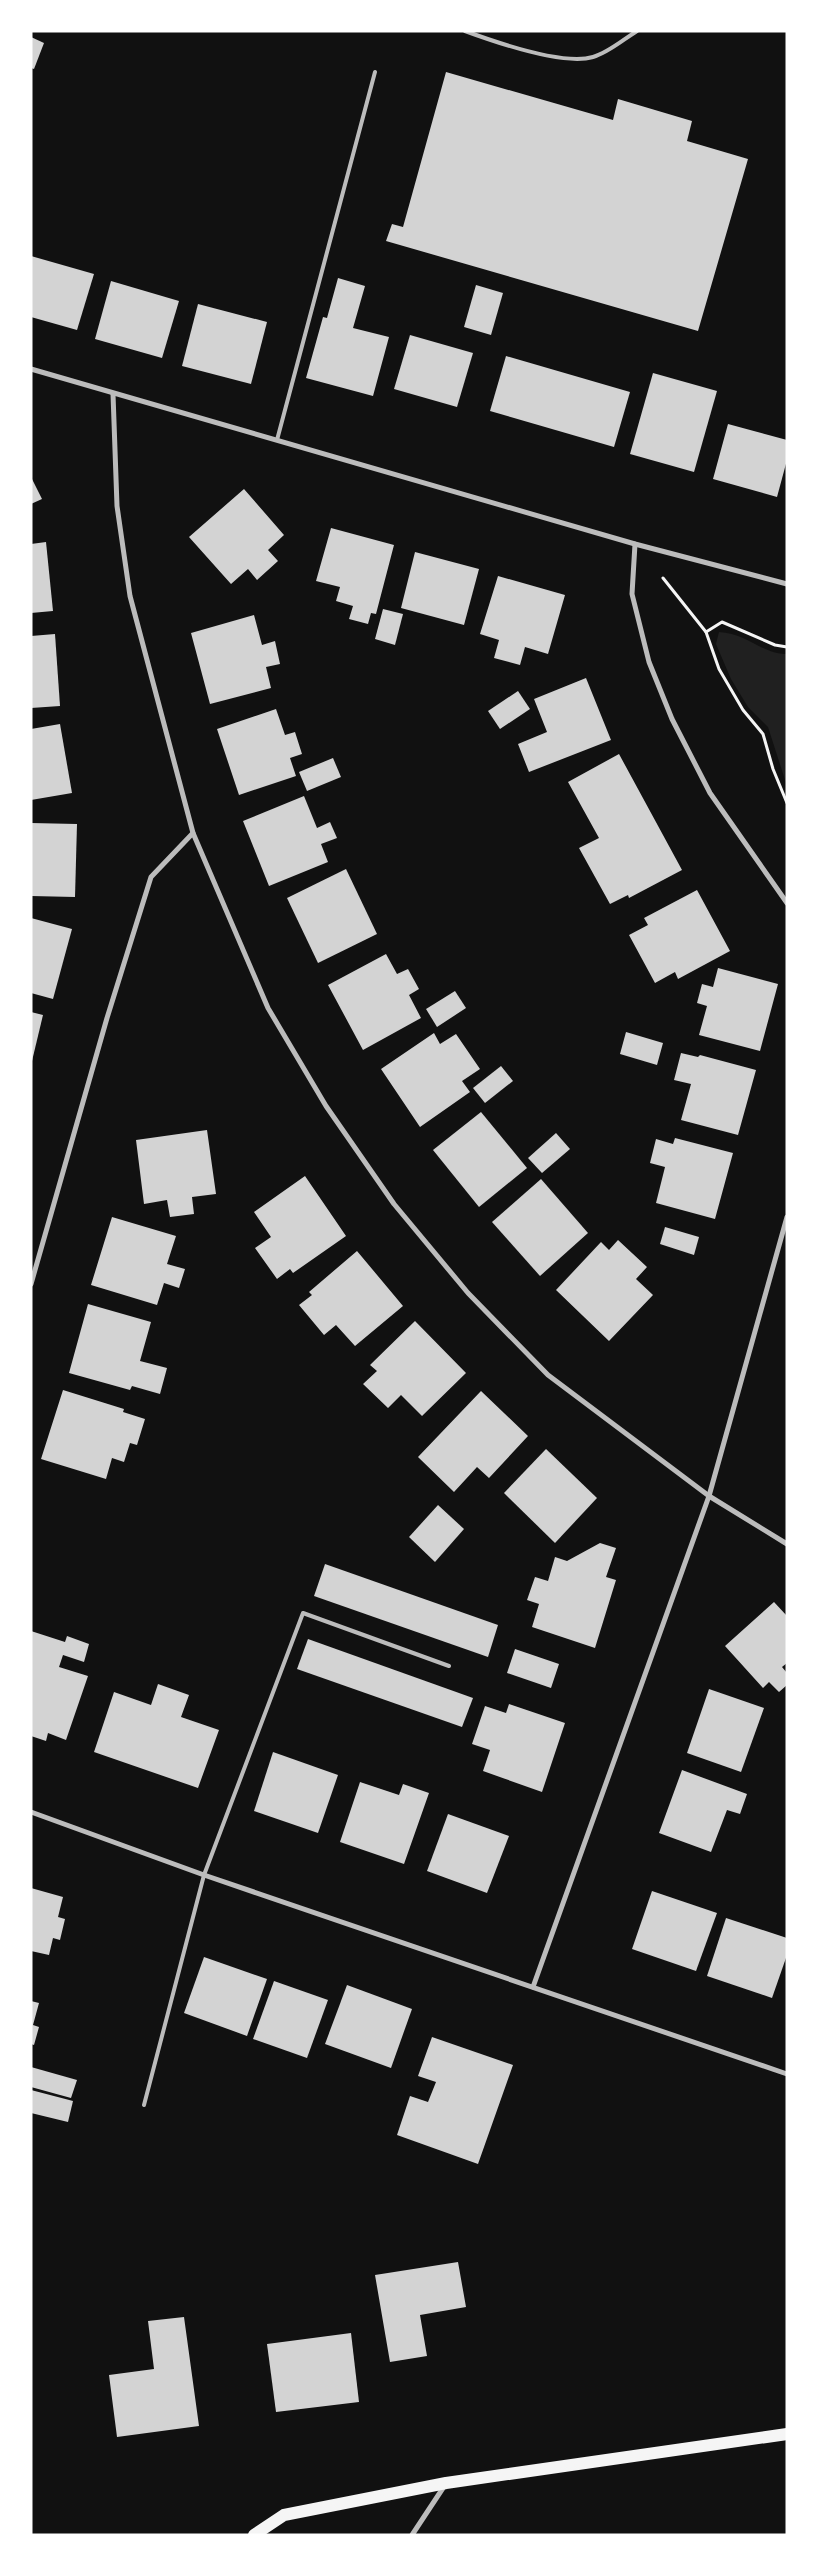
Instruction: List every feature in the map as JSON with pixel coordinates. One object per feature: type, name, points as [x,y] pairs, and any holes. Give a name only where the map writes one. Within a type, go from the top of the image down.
[{"type":"main road","points":[[254,2535],[284,2515],[446,2483],[787,2434]]},
{"type":"street","points":[[31,369],[636,544],[787,584]]},
{"type":"street","points":[[113,394],[117,506],[130,596],[193,833],[268,1008],[326,1106],[394,1204],[468,1293],[548,1375],[709,1496],[787,1544]]},
{"type":"street","points":[[636,544],[632,594],[650,662],[672,719],[710,793],[787,903]]},
{"type":"street","points":[[31,1284],[107,1018],[151,878],[193,833]]},
{"type":"street","points":[[533,1987],[709,1496],[787,1217]]},
{"type":"street","points":[[31,1812],[204,1875],[787,2074]]},
{"type":"street","points":[[412,2535],[446,2483]]},
{"type":"lane","points":[[465,31],[520,49],[569,59],[594,57],[637,31]]},
{"type":"lane","points":[[277,440],[375,72]]},
{"type":"lane","points":[[144,2106],[204,1875],[303,1613],[449,1666]]},
{"type":"path","points":[[636,544],[706,632],[720,669],[743,710],[763,734],[773,769],[787,802]]},
{"type":"path","points":[[706,632],[722,622],[787,647]]},
{"type":"shaded area","points":[[719,632],[738,636],[770,651],[787,654],[787,786],[768,727],[748,707],[731,679],[716,644]]},
{"type":"building","points":[[31,37],[44,43],[34,69],[31,68]]},
{"type":"building","points":[[446,72],[613,120],[618,99],[692,121],[687,141],[748,159],[698,331],[386,241],[392,224],[403,227]]},
{"type":"building","points":[[31,256],[94,274],[77,330],[31,317]]},
{"type":"building","points":[[338,278],[365,286],[353,328],[389,337],[373,396],[306,378],[323,317],[327,318]]},
{"type":"building","points":[[111,281],[179,301],[162,358],[95,339]]},
{"type":"building","points":[[476,285],[503,293],[491,335],[464,327]]},
{"type":"building","points":[[198,304],[267,322],[251,384],[182,366]]},
{"type":"building","points":[[410,335],[473,353],[457,407],[394,389]]},
{"type":"building","points":[[506,356],[630,392],[614,447],[490,411]]},
{"type":"building","points":[[653,373],[717,391],[694,472],[630,454]]},
{"type":"building","points":[[728,424],[787,440],[787,460],[777,497],[713,479]]},
{"type":"building","points":[[31,477],[42,499],[31,504]]},
{"type":"building","points":[[244,489],[284,535],[268,550],[278,561],[257,580],[248,569],[231,584],[189,537]]},
{"type":"building","points":[[331,528],[394,545],[376,614],[371,613],[368,624],[349,619],[353,606],[336,601],[340,587],[316,581]]},
{"type":"building","points":[[46,542],[53,611],[31,613],[31,544]]},
{"type":"building","points":[[415,552],[479,569],[464,625],[401,608]]},
{"type":"building","points":[[498,576],[565,595],[548,654],[525,647],[520,665],[494,658],[499,640],[480,634]]},
{"type":"building","points":[[383,609],[403,614],[395,645],[375,639]]},
{"type":"building","points":[[254,615],[262,645],[275,641],[280,664],[266,667],[271,688],[210,704],[191,633]]},
{"type":"building","points":[[55,634],[60,706],[31,708],[31,636]]},
{"type":"building","points":[[586,678],[611,740],[529,772],[518,744],[547,732],[534,699]]},
{"type":"building","points":[[518,691],[530,709],[500,729],[488,711]]},
{"type":"building","points":[[276,709],[285,735],[295,732],[302,754],[290,758],[296,776],[239,795],[217,729]]},
{"type":"building","points":[[60,724],[72,793],[31,800],[31,729]]},
{"type":"building","points":[[619,754],[682,870],[629,898],[628,895],[610,904],[579,848],[599,838],[568,782]]},
{"type":"building","points":[[333,758],[341,777],[307,791],[299,772]]},
{"type":"building","points":[[304,796],[317,828],[330,822],[337,838],[321,844],[328,862],[269,886],[243,821]]},
{"type":"building","points":[[31,823],[77,824],[75,897],[31,896]]},
{"type":"building","points":[[346,869],[377,934],[318,963],[287,898]]},
{"type":"building","points":[[697,890],[730,951],[678,979],[675,972],[655,983],[629,935],[648,925],[644,918]]},
{"type":"building","points":[[31,918],[72,929],[53,999],[31,993]]},
{"type":"building","points":[[386,954],[397,974],[408,969],[419,989],[409,995],[421,1018],[363,1050],[328,985]]},
{"type":"building","points":[[718,968],[778,984],[760,1051],[699,1035],[707,1006],[697,1003],[702,984],[713,987]]},
{"type":"building","points":[[455,991],[466,1008],[437,1027],[426,1009]]},
{"type":"building","points":[[31,1012],[43,1015],[32,1061],[31,1061]]},
{"type":"building","points":[[626,1032],[663,1043],[657,1065],[620,1054]]},
{"type":"building","points":[[434,1033],[440,1044],[456,1034],[480,1069],[462,1081],[470,1092],[420,1127],[381,1069]]},
{"type":"building","points":[[681,1053],[698,1057],[700,1055],[756,1070],[738,1135],[681,1120],[691,1084],[674,1080]]},
{"type":"building","points":[[501,1066],[513,1081],[485,1103],[473,1088]]},
{"type":"building","points":[[481,1112],[527,1168],[479,1207],[433,1150]]},
{"type":"building","points":[[207,1130],[216,1194],[192,1197],[194,1214],[170,1217],[167,1200],[144,1204],[136,1140]]},
{"type":"building","points":[[556,1133],[570,1149],[542,1173],[528,1158]]},
{"type":"building","points":[[675,1138],[733,1153],[715,1219],[656,1203],[665,1167],[650,1163],[656,1139],[673,1144]]},
{"type":"building","points":[[305,1176],[346,1236],[293,1273],[290,1269],[277,1279],[255,1248],[271,1237],[254,1212]]},
{"type":"building","points":[[541,1179],[588,1233],[540,1276],[492,1222]]},
{"type":"building","points":[[112,1217],[176,1236],[167,1264],[185,1269],[179,1288],[164,1283],[157,1305],[91,1285]]},
{"type":"building","points":[[665,1227],[699,1237],[694,1255],[660,1244]]},
{"type":"building","points":[[618,1240],[647,1267],[636,1279],[653,1295],[609,1341],[556,1290],[601,1242],[609,1250]]},
{"type":"building","points":[[357,1251],[403,1306],[355,1346],[336,1325],[324,1335],[299,1305],[312,1295],[309,1292]]},
{"type":"building","points":[[88,1304],[151,1322],[140,1361],[167,1368],[160,1394],[132,1386],[130,1390],[69,1373]]},
{"type":"building","points":[[415,1321],[466,1373],[422,1416],[401,1395],[388,1408],[363,1384],[377,1371],[370,1365]]},
{"type":"building","points":[[63,1390],[124,1409],[123,1412],[145,1419],[137,1445],[130,1443],[124,1462],[112,1458],[106,1479],[41,1459]]},
{"type":"building","points":[[481,1391],[528,1436],[489,1478],[477,1467],[454,1492],[418,1457]]},
{"type":"building","points":[[546,1449],[597,1498],[555,1543],[504,1493]]},
{"type":"building","points":[[438,1505],[464,1529],[435,1562],[409,1537]]},
{"type":"building","points":[[600,1543],[616,1548],[606,1577],[616,1580],[595,1648],[532,1627],[539,1604],[527,1600],[535,1577],[548,1581],[555,1557],[567,1561]]},
{"type":"building","points":[[325,1564],[498,1625],[488,1657],[314,1596]]},
{"type":"building","points":[[774,1602],[787,1616],[787,1663],[782,1667],[787,1673],[787,1685],[779,1692],[769,1682],[763,1688],[725,1646]]},
{"type":"building","points":[[31,1631],[65,1642],[67,1636],[89,1644],[84,1662],[63,1655],[59,1667],[88,1676],[66,1740],[48,1733],[46,1741],[31,1736]]},
{"type":"building","points":[[308,1639],[473,1698],[462,1727],[297,1669]]},
{"type":"building","points":[[515,1649],[559,1664],[551,1688],[507,1673]]},
{"type":"building","points":[[158,1684],[189,1695],[181,1717],[219,1730],[198,1788],[94,1752],[114,1692],[151,1705]]},
{"type":"building","points":[[709,1689],[764,1708],[741,1772],[687,1753]]},
{"type":"building","points":[[509,1704],[565,1723],[542,1792],[483,1771],[490,1750],[472,1744],[485,1706],[506,1713]]},
{"type":"building","points":[[273,1752],[338,1775],[318,1833],[254,1811]]},
{"type":"building","points":[[682,1770],[747,1794],[740,1814],[727,1810],[711,1852],[659,1833]]},
{"type":"building","points":[[360,1782],[399,1795],[403,1784],[429,1793],[404,1864],[340,1842]]},
{"type":"building","points":[[448,1814],[509,1836],[487,1893],[427,1871]]},
{"type":"building","points":[[31,1888],[63,1897],[58,1917],[65,1919],[60,1940],[53,1938],[49,1955],[31,1951]]},
{"type":"building","points":[[652,1891],[717,1913],[696,1971],[632,1949]]},
{"type":"building","points":[[726,1918],[787,1938],[787,1955],[772,1998],[707,1976]]},
{"type":"building","points":[[204,1957],[267,1979],[247,2036],[184,2013]]},
{"type":"building","points":[[274,1981],[328,2000],[307,2058],[253,2039]]},
{"type":"building","points":[[347,1985],[412,2009],[391,2068],[325,2044]]},
{"type":"building","points":[[31,2001],[39,2003],[33,2025],[39,2027],[34,2045],[31,2044]]},
{"type":"building","points":[[432,2037],[513,2065],[478,2164],[397,2135],[410,2096],[428,2102],[436,2082],[418,2076]]},
{"type":"building","points":[[31,2067],[77,2080],[71,2098],[31,2087]]},
{"type":"building","points":[[31,2090],[73,2101],[68,2122],[31,2113]]},
{"type":"building","points":[[458,2262],[466,2307],[420,2315],[427,2356],[390,2362],[375,2275]]},
{"type":"building","points":[[184,2317],[199,2426],[117,2437],[109,2375],[154,2369],[148,2321]]},
{"type":"building","points":[[351,2333],[359,2402],[276,2412],[267,2344]]}]
